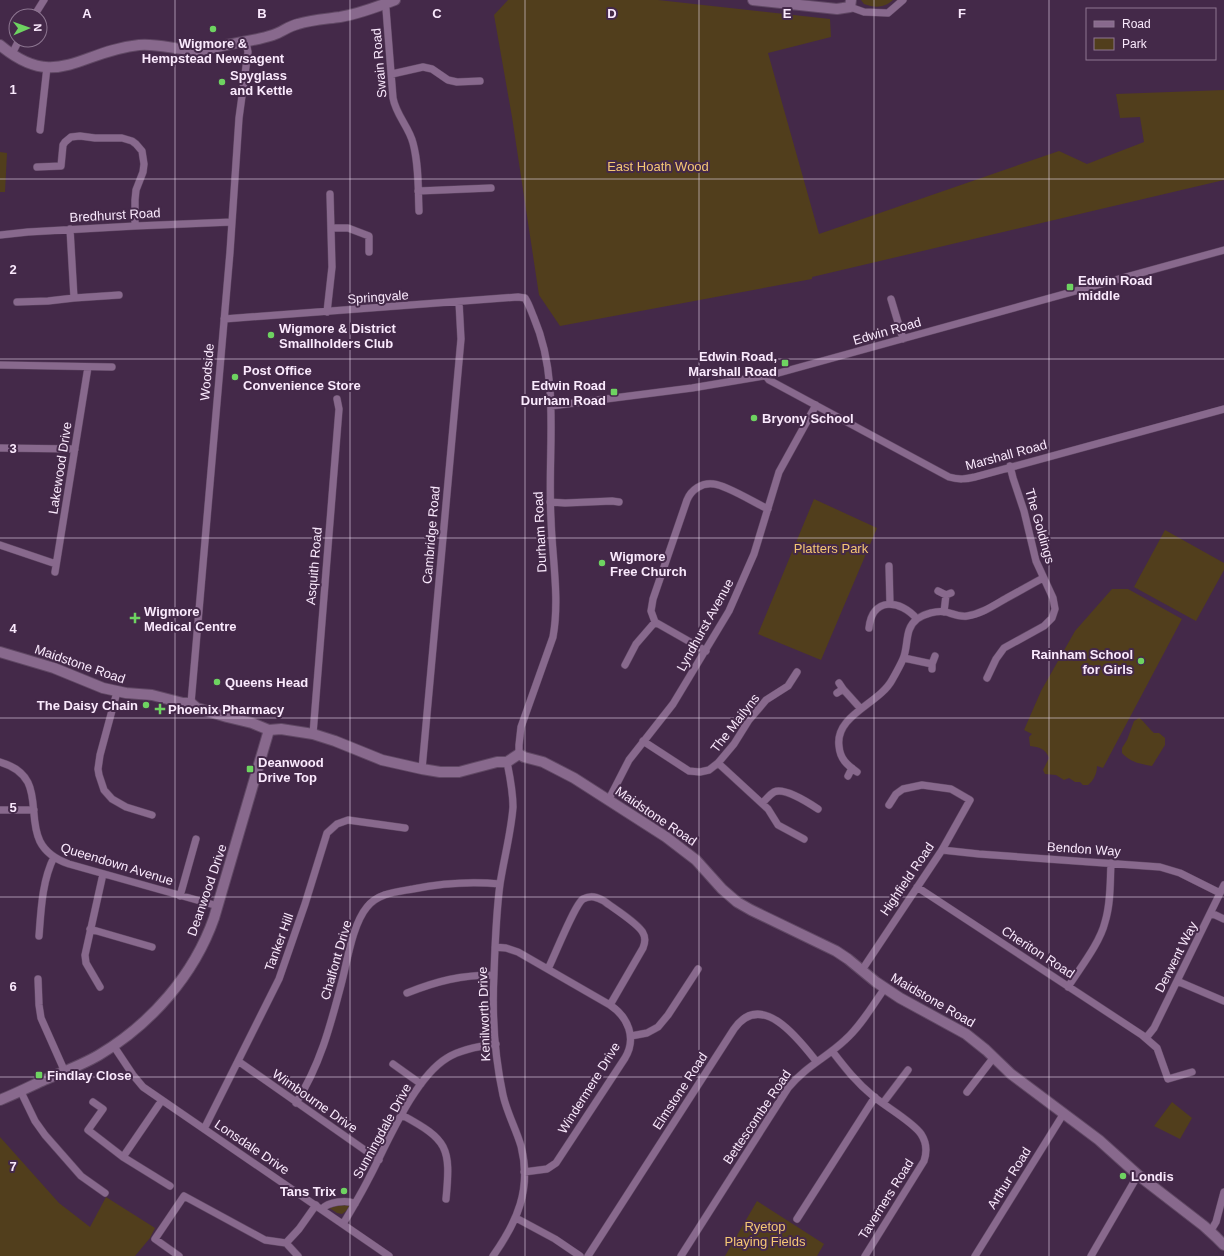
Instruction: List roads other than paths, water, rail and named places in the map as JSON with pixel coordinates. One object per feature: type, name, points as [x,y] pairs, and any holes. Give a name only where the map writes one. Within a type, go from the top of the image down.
[{"type":"street","points":[[0,45],[12,54],[31,64],[47,67],[59,67],[72,64],[103,52],[133,46],[153,45],[199,50],[246,42],[274,34],[298,23],[342,17],[395,0]]},
{"type":"street","points":[[753,0],[837,9],[850,3],[864,12],[888,13],[903,0]]},
{"type":"street","name":"Swain Road","points":[[384,4],[386,9],[395,105],[413,142],[416,158],[419,212]]},
{"type":"street","name":"Woodside","points":[[191,703],[232,222],[239,118],[248,52],[246,42]]},
{"type":"street","points":[[12,54],[15,48]]},
{"type":"street","points":[[40,130],[47,67]]},
{"type":"street","points":[[392,74],[424,67],[432,69],[448,80],[457,82],[480,81]]},
{"type":"street","points":[[37,167],[61,166],[63,146],[71,137],[80,136],[128,139],[136,144],[142,151],[144,164],[136,194],[135,226]]},
{"type":"street","points":[[418,191],[492,188]]},
{"type":"street","points":[[327,312],[332,267],[330,194]]},
{"type":"street","name":"Bredhurst Road","points":[[0,235],[70,229],[232,222]]},
{"type":"street","points":[[331,228],[348,228],[369,236],[369,252]]},
{"type":"street","points":[[70,229],[74,298]]},
{"type":"street","name":"Edwin Road","points":[[551,406],[692,388],[766,376],[1224,250]]},
{"type":"street","points":[[17,302],[119,295]]},
{"type":"street","name":"Springvale","points":[[224,319],[523,297],[526,298],[529,306]]},
{"type":"street","points":[[891,298],[903,339]]},
{"type":"street","name":"Cambridge Road","points":[[422,770],[461,339],[459,302]]},
{"type":"street","name":"Durham Road","points":[[519,754],[518,745],[521,727],[549,649],[555,625],[555,576],[550,502],[551,406],[549,380],[540,330],[529,306]]},
{"type":"street","points":[[0,365],[112,367]]},
{"type":"street","name":"Lakewood Drive","points":[[55,572],[88,367]]},
{"type":"street","name":"Marshall Road","points":[[766,376],[769,380],[943,474],[955,479],[976,477],[1010,466],[1224,409]]},
{"type":"street","name":"Asquith Road","points":[[313,734],[339,409],[337,399]]},
{"type":"street","name":"Lyndhurst Avenue","points":[[609,799],[630,760],[643,741],[673,704],[729,611],[754,554],[779,472],[816,405]]},
{"type":"street","points":[[0,448],[75,449]]},
{"type":"street","name":"The Goldings","points":[[987,678],[996,659],[1004,648],[1044,626],[1052,618],[1055,609],[1055,604],[1050,591],[1036,561],[1024,512],[1014,484],[1010,466]]},
{"type":"street","points":[[706,651],[655,622],[652,611],[653,599],[687,500],[693,491],[706,484],[716,484],[768,510]]},
{"type":"street","points":[[550,502],[619,502]]},
{"type":"street","points":[[0,545],[56,564]]},
{"type":"street","points":[[889,566],[890,604]]},
{"type":"street","points":[[848,776],[854,770],[841,756],[838,744],[844,725],[889,685],[904,658],[910,626],[918,619],[935,612],[944,612],[959,616],[977,614],[1043,578]]},
{"type":"street","points":[[938,591],[949,594],[944,612]]},
{"type":"street","points":[[869,628],[874,612],[879,608],[890,604],[901,605],[912,612],[918,619]]},
{"type":"street","points":[[624,665],[636,644],[655,622]]},
{"type":"street","name":"Maidstone Road","points":[[0,652],[41,664],[117,692],[191,703],[197,708],[252,723],[269,730],[281,729],[313,734],[335,741],[382,760],[422,770],[459,772],[496,762],[507,762],[519,754],[557,768],[609,799],[687,852],[703,867],[726,894],[736,902],[836,951],[910,1004],[961,1031],[976,1041],[1011,1074],[1099,1140],[1138,1176],[1210,1232],[1224,1245]]},
{"type":"street","points":[[904,658],[932,667],[935,656]]},
{"type":"street","name":"The Mailyns","points":[[643,741],[689,770],[695,772],[705,771],[718,763],[734,744],[745,726],[766,700],[788,686],[797,672]]},
{"type":"street","points":[[840,688],[861,709]]},
{"type":"street","points":[[117,692],[100,755],[98,769],[99,775],[104,790],[112,799],[126,807],[152,815]]},
{"type":"street","name":"Deanwood Drive","points":[[0,1100],[21,1092],[96,1057],[130,1034],[165,999],[182,979],[196,958],[208,935],[218,906],[269,730]]},
{"type":"street","name":"Queendown Avenue","points":[[0,762],[15,768],[26,779],[32,795],[34,826],[37,837],[41,844],[54,857],[69,864],[218,906]]},
{"type":"street","name":"Kenilworth Drive","points":[[493,1256],[516,1218],[522,1202],[524,1183],[521,1147],[503,1096],[498,1066],[494,1011],[495,947],[500,884],[511,826],[513,806],[512,787],[507,762]]},
{"type":"street","points":[[718,763],[768,809],[778,825],[804,839]]},
{"type":"street","name":"Highfield Road","points":[[862,970],[942,850],[970,800],[951,789],[922,785],[903,789],[896,794],[889,805]]},
{"type":"street","points":[[762,803],[773,792],[780,791],[789,793],[818,809]]},
{"type":"street","points":[[0,810],[34,810]]},
{"type":"street","name":"Tanker Hill","points":[[204,1129],[278,979],[305,904],[327,833],[337,824],[348,820],[405,828]]},
{"type":"street","points":[[180,896],[196,839]]},
{"type":"street","name":"Bendon Way","points":[[942,850],[1160,867],[1172,869],[1220,893]]},
{"type":"street","points":[[39,936],[42,901],[48,872],[54,857]]},
{"type":"street","points":[[1068,987],[1097,941],[1104,926],[1108,910],[1111,863]]},
{"type":"street","points":[[100,987],[85,959],[90,929],[103,874]]},
{"type":"street","name":"Chalfont Drive","points":[[296,1103],[312,1076],[321,1054],[333,1017],[355,932],[360,918],[366,908],[376,900],[388,894],[433,885],[470,882],[500,884]]},
{"type":"street","name":"Derwent Way","points":[[1146,1038],[1154,1028],[1224,885]]},
{"type":"street","name":"Cheriton Road","points":[[916,887],[1146,1038],[1158,1050],[1168,1079],[1192,1072]]},
{"type":"street","points":[[548,969],[580,902],[586,898],[594,897],[604,901],[639,927],[645,938],[643,948],[610,1004]]},
{"type":"street","points":[[1211,913],[1224,919]]},
{"type":"street","points":[[90,929],[152,947]]},
{"type":"street","name":"Windermere Drive","points":[[495,947],[513,950],[610,1004],[626,1021],[631,1036],[630,1048],[626,1058],[556,1163],[547,1169],[524,1172]]},
{"type":"street","points":[[631,1036],[647,1033],[658,1028],[698,969]]},
{"type":"street","points":[[407,993],[450,978],[469,975],[494,975]]},
{"type":"street","points":[[38,979],[41,1018],[65,1072]]},
{"type":"street","points":[[1177,981],[1224,1001]]},
{"type":"street","name":"Bettescombe Road","points":[[681,1256],[788,1088],[800,1075],[832,1051],[856,1030],[886,988]]},
{"type":"street","name":"Elmstone Road","points":[[588,1256],[740,1021],[749,1016],[758,1014],[762,1014],[773,1019],[794,1035],[816,1062]]},
{"type":"street","name":"Sunningdale Drive","points":[[343,1224],[402,1115],[421,1084],[431,1072],[447,1058],[470,1049],[496,1044]]},
{"type":"street","name":"Lonsdale Drive","points":[[113,1045],[139,1083],[389,1256]]},
{"type":"street","name":"Taverners Road","points":[[832,1051],[850,1076],[874,1097],[919,1131],[926,1146],[926,1156],[921,1166],[865,1256]]},
{"type":"street","points":[[967,1092],[994,1057]]},
{"type":"street","name":"Wimbourne Drive","points":[[238,1061],[379,1160]]},
{"type":"street","points":[[393,1064],[421,1084]]},
{"type":"street","points":[[883,1103],[908,1070]]},
{"type":"street","points":[[21,1092],[35,1121],[45,1135],[81,1176],[104,1193]]},
{"type":"street","points":[[797,1219],[874,1097]]},
{"type":"street","points":[[123,1157],[162,1100]]},
{"type":"street","points":[[93,1102],[103,1109],[88,1130],[123,1157],[170,1186]]},
{"type":"street","name":"Arthur Road","points":[[975,1256],[1064,1113]]},
{"type":"street","points":[[402,1115],[432,1133],[442,1144],[448,1159],[446,1199]]},
{"type":"street","points":[[1091,1256],[1138,1176]]},
{"type":"street","points":[[1210,1232],[1216,1222],[1224,1192]]},
{"type":"street","points":[[179,1256],[155,1239],[184,1196],[265,1240],[286,1243],[298,1256]]},
{"type":"street","points":[[286,1243],[319,1207],[348,1201],[355,1204]]},
{"type":"street","points":[[516,1218],[555,1239],[580,1256]]},
{"type":"place","name":"Wigmore & Hempstead Newsagent","points":[[213,29]]},
{"type":"place","name":"Spyglass and Kettle","points":[[222,82]]},
{"type":"place","name":"Edwin Road middle","points":[[1070,287]]},
{"type":"place","name":"Wigmore & District Smallholders Club","points":[[271,335]]},
{"type":"place","name":"Edwin Road, Marshall Road","points":[[785,363]]},
{"type":"place","name":"Post Office Convenience Store","points":[[235,377]]},
{"type":"place","name":"Edwin Road Durham Road","points":[[614,392]]},
{"type":"place","name":"Bryony School","points":[[754,418]]},
{"type":"place","name":"Wigmore Free Church","points":[[602,563]]},
{"type":"place","name":"Wigmore Medical Centre","points":[[135,618]]},
{"type":"place","name":"Rainham School for Girls","points":[[1141,661]]},
{"type":"place","name":"Queens Head","points":[[217,682]]},
{"type":"place","name":"The Daisy Chain","points":[[146,705]]},
{"type":"place","name":"Phoenix Pharmacy","points":[[160,709]]},
{"type":"place","name":"Deanwood Drive Top","points":[[250,769]]},
{"type":"place","name":"Findlay Close","points":[[39,1075]]},
{"type":"place","name":"Londis","points":[[1123,1176]]},
{"type":"place","name":"Tans Trix","points":[[344,1191]]},
{"type":"park label","name":"East Hoath Wood","points":[[658,166]]},
{"type":"park label","name":"Platters Park","points":[[831,548]]},
{"type":"park label","name":"Ryetop Playing Fields","points":[[765,1234]]}]
